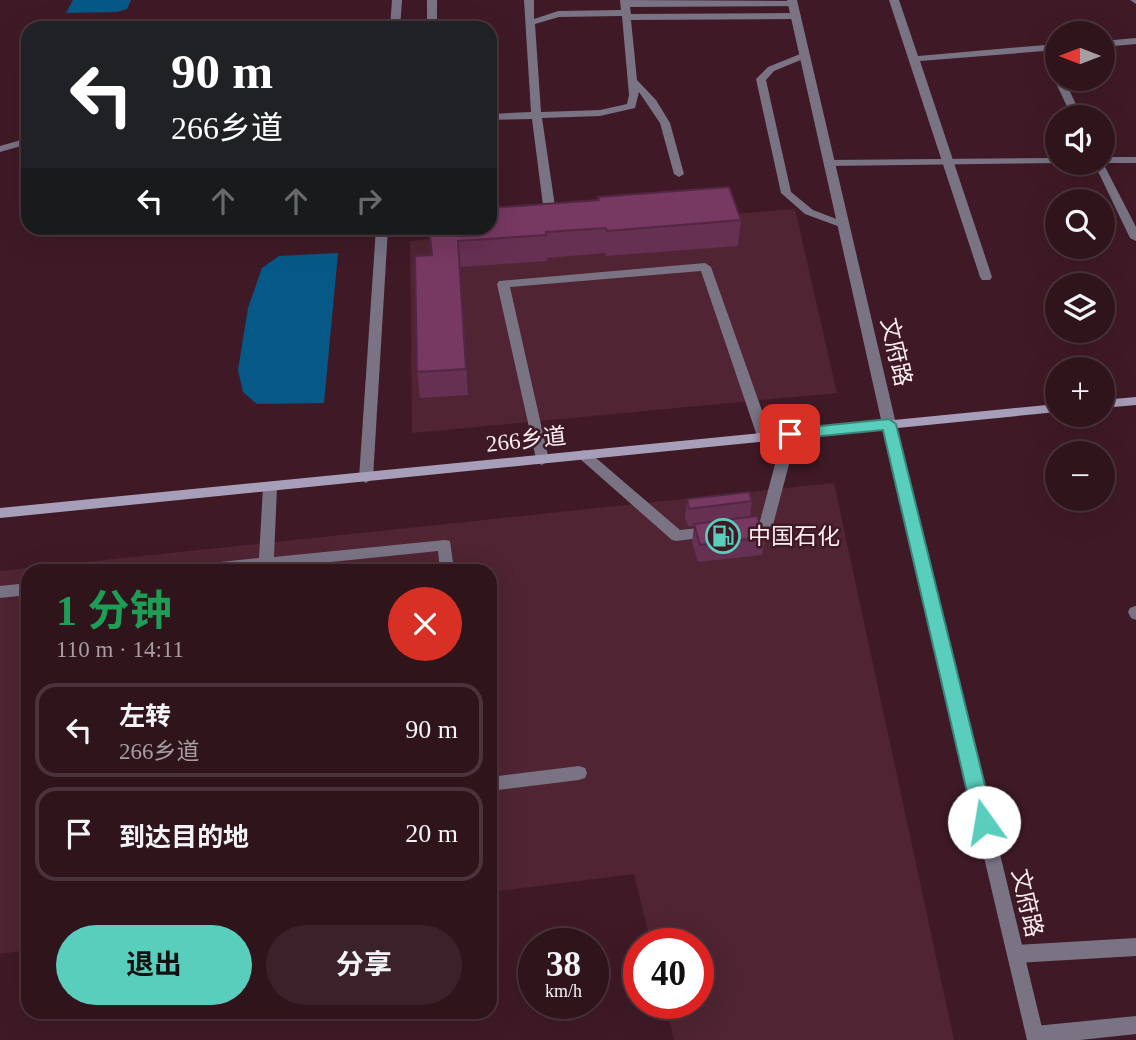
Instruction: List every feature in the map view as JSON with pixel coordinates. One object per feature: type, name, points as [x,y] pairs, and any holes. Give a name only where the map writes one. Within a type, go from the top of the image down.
[{"type":"main road","points":[[1115,403],[1136,401]]},
{"type":"main road","name":"266乡道","points":[[0,513],[1045,409]]},
{"type":"street","points":[[396,21],[397,0]]},
{"type":"street","points":[[432,0],[432,21]]},
{"type":"street","points":[[894,0],[986,277]]},
{"type":"street","points":[[550,213],[536,116],[529,4],[558,14]]},
{"type":"street","points":[[530,23],[558,14],[626,9],[794,7]]},
{"type":"street","name":"文府路","points":[[794,7],[889,424],[1035,1037]]},
{"type":"street","points":[[497,117],[617,111],[631,106],[634,95],[626,9]]},
{"type":"street","points":[[1115,43],[1136,41]]},
{"type":"street","points":[[914,59],[1045,48]]},
{"type":"street","points":[[805,55],[771,69],[761,79],[786,193],[809,212],[843,225]]},
{"type":"street","points":[[633,81],[655,102],[664,119],[679,174]]},
{"type":"street","points":[[0,149],[21,143]]},
{"type":"street","points":[[1115,161],[1136,160]]},
{"type":"street","points":[[830,163],[1045,161]]},
{"type":"street","points":[[1107,175],[1136,238]]},
{"type":"street","points":[[366,478],[382,235]]},
{"type":"street","points":[[542,460],[503,284],[705,267],[764,436]]},
{"type":"street","points":[[584,455],[677,536],[766,525],[790,434]]},
{"type":"street","points":[[266,564],[270,487]]},
{"type":"street","points":[[290,564],[444,545],[446,564]]},
{"type":"street","points":[[0,592],[21,590]]},
{"type":"street","points":[[497,783],[579,773]]},
{"type":"street","points":[[1016,954],[1136,947]]},
{"type":"street","points":[[1035,1037],[1136,1025]]},
{"type":"shaded area","points":[[795,209],[837,393],[412,433],[410,241]]},
{"type":"shaded area","points":[[834,483],[954,1040],[674,1040],[669,1019],[714,1019],[714,928],[647,928],[634,874],[497,891],[497,564],[66,564]]},
{"type":"shaded area","points":[[21,569],[21,951],[0,954],[0,571]]},
{"type":"water","points":[[73,0],[131,0],[127,9],[117,12],[66,13]]},
{"type":"water","points":[[338,253],[324,403],[257,404],[243,392],[238,370],[248,308],[262,268],[279,256]]},
{"type":"building","points":[[729,187],[741,220],[607,231],[606,228],[546,232],[546,235],[458,241],[466,369],[417,372],[415,256],[432,255],[430,235],[497,235],[497,207],[599,200],[598,197]]},
{"type":"building","points":[[749,492],[752,501],[689,509],[687,499]]},
{"type":"building","points":[[757,516],[765,537],[700,545],[694,524]]},
{"type":"place","name":"中国石化","points":[[723,536]]},
{"type":"route","points":[[790,434],[889,424],[984,822]]}]
